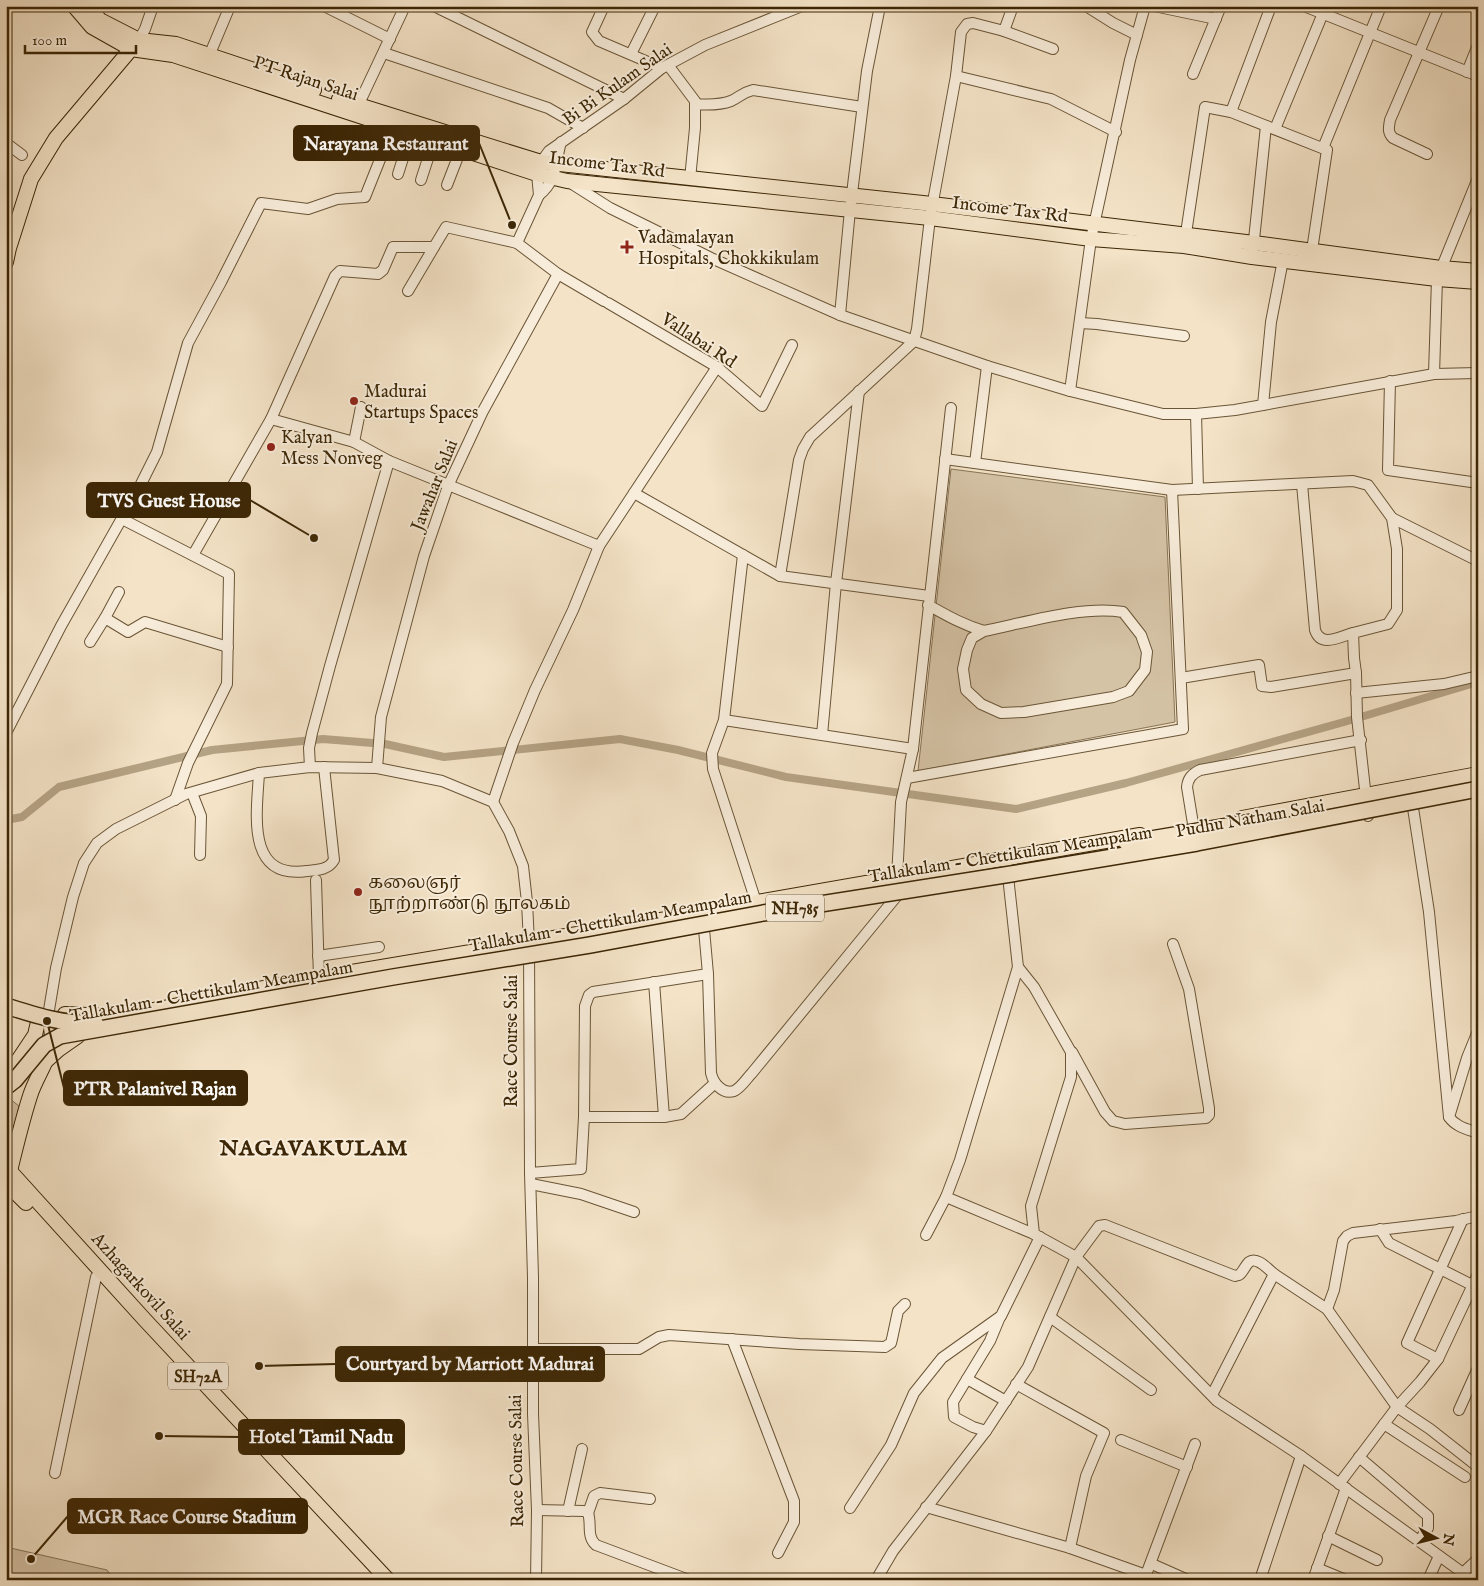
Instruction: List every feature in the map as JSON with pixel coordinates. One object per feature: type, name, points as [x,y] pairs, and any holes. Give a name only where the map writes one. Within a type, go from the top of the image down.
[{"type":"highway","name":"Tallakulam - Chettikulam Meampalam","points":[[6,1006],[42,1018],[67,1022],[91,1023],[114,1021],[263,992],[946,875],[1478,781]]},
{"type":"highway","name":"Tallakulam - Chettikulam Meampalam","points":[[6,1087],[15,1080],[44,1045],[60,1036],[393,977],[590,945],[762,913],[1196,843],[1478,789]]},
{"type":"main road","name":"PT Rajan Salai","points":[[74,6],[92,27],[135,44],[262,78],[539,168]]},
{"type":"main road","name":"PT Rajan Salai","points":[[88,6],[100,20],[135,44],[176,44],[262,78]]},
{"type":"main road","points":[[6,262],[30,179],[56,138],[135,44]]},
{"type":"main road","name":"PT Rajan Salai","points":[[356,109],[393,127],[411,133],[461,149],[539,168]]},
{"type":"main road","name":"Income Tax Rd","points":[[539,168],[559,174],[850,203],[932,204],[1094,224],[1185,240],[1439,274],[1478,282]]},
{"type":"main road","name":"Income Tax Rd","points":[[559,174],[690,179],[850,203],[930,218],[1091,239],[1185,240]]},
{"type":"main road","name":"Income Tax Rd","points":[[1253,250],[1283,260],[1311,257]]},
{"type":"main road","name":"Income Tax Rd","points":[[1439,274],[1478,271]]},
{"type":"main road","name":"Pudhu Natham Salai","points":[[48,1019],[77,1016],[112,1016],[206,1000],[318,978],[1291,810],[1478,774]]},
{"type":"main road","name":"Pudhu Natham Salai","points":[[48,1019],[69,1036],[115,1032],[529,961],[568,952],[760,919],[1197,847],[1413,808],[1478,794]]},
{"type":"main road","points":[[6,997],[48,1019],[53,1038],[45,1062],[30,1095],[7,1179]]},
{"type":"main road","points":[[6,1074],[48,1019]]},
{"type":"main road","points":[[45,1062],[78,1036]]},
{"type":"main road","name":"Azhagarkovil Salai","points":[[7,1179],[198,1389],[267,1455],[388,1580]]},
{"type":"main road","name":"Azhagarkovil Salai","points":[[7,1179],[145,1320],[378,1580]]},
{"type":"street","points":[[135,44],[145,29],[153,6]]},
{"type":"street","points":[[209,56],[230,6]]},
{"type":"street","points":[[324,6],[390,39]]},
{"type":"street","points":[[356,109],[384,53],[404,6]]},
{"type":"street","points":[[434,6],[624,99]]},
{"type":"street","points":[[604,6],[594,25],[592,32],[595,37],[599,41],[665,67],[695,101],[695,128],[690,179]]},
{"type":"street","points":[[631,54],[655,6]]},
{"type":"street","name":"Bi Bi Kulam Salai","points":[[539,168],[549,151],[560,142],[624,99],[665,67],[705,45],[801,6]]},
{"type":"street","points":[[840,315],[850,203],[862,107],[867,70],[880,6]]},
{"type":"street","points":[[1004,31],[1013,6]]},
{"type":"street","points":[[1086,6],[1137,35]]},
{"type":"street","points":[[1070,391],[1091,239],[1145,6]]},
{"type":"street","points":[[1154,6],[1216,19]]},
{"type":"street","points":[[1193,74],[1222,6]]},
{"type":"street","points":[[1231,112],[1271,6]]},
{"type":"street","points":[[1304,6],[1324,10],[1370,33],[1478,76]]},
{"type":"street","points":[[1323,148],[1381,6]]},
{"type":"street","points":[[1427,154],[1393,138],[1388,130],[1390,120],[1439,6]]},
{"type":"street","points":[[1253,250],[1271,128],[1324,10]]},
{"type":"street","points":[[780,576],[799,460],[803,449],[810,437],[914,341],[932,204],[956,76],[963,27],[973,23],[1004,31],[1053,49]]},
{"type":"street","points":[[1467,72],[1478,45]]},
{"type":"street","points":[[384,53],[548,108],[583,128]]},
{"type":"street","points":[[956,76],[1051,99],[1116,132]]},
{"type":"street","points":[[695,104],[710,105],[732,100],[742,92],[753,90],[862,107]]},
{"type":"street","points":[[1185,240],[1205,107],[1231,112],[1327,150],[1311,257]]},
{"type":"street","points":[[6,733],[61,626],[122,519],[157,452],[188,343],[222,282],[261,203],[308,209],[337,199],[365,197],[393,127]]},
{"type":"street","points":[[398,174],[411,133]]},
{"type":"street","points":[[421,180],[434,140]]},
{"type":"street","name":"Bi Bi Kulam Salai","points":[[559,174],[557,155],[560,142]]},
{"type":"street","points":[[6,143],[22,155]]},
{"type":"street","points":[[447,185],[461,149]]},
{"type":"street","points":[[517,243],[539,195],[539,168]]},
{"type":"street","points":[[539,195],[547,189],[559,174],[610,208],[712,258],[840,315],[987,366],[1070,391],[1163,414],[1196,414],[1235,410],[1434,374],[1478,373]]},
{"type":"street","points":[[1434,374],[1439,274],[1478,178]]},
{"type":"street","points":[[408,291],[446,227],[517,243],[558,274]]},
{"type":"street","points":[[193,555],[271,419],[335,276],[340,271],[378,274],[383,270],[393,247],[434,246]]},
{"type":"street","points":[[1263,405],[1271,322],[1283,260]]},
{"type":"street","name":"Vallabai Rd","points":[[558,274],[717,367],[762,406],[792,345]]},
{"type":"street","name":"Jawahar Salai","points":[[377,768],[381,717],[424,556],[448,486],[483,411],[558,274]]},
{"type":"street","points":[[1080,323],[1184,336]]},
{"type":"street","points":[[975,464],[987,366]]},
{"type":"street","points":[[48,1019],[56,968],[73,897],[84,863],[97,843],[116,828],[192,793],[259,773],[310,767],[377,768],[442,781],[493,802],[508,753],[573,610],[599,546],[717,367]]},
{"type":"street","points":[[1390,381],[1388,470],[1478,483]]},
{"type":"street","points":[[822,735],[836,583],[859,391]]},
{"type":"street","points":[[354,442],[361,407]]},
{"type":"street","points":[[704,929],[708,974],[711,1072],[715,1083],[727,1091],[736,1090],[896,897],[901,802],[913,749],[951,408]]},
{"type":"street","points":[[1196,414],[1198,489]]},
{"type":"street","points":[[271,419],[354,442],[389,461],[599,546]]},
{"type":"street","points":[[945,459],[1172,490],[1352,481],[1368,485],[1392,518],[1397,548],[1397,610],[1388,624],[1326,641],[1320,640],[1315,630],[1302,484]]},
{"type":"street","points":[[310,767],[308,748],[389,461]]},
{"type":"street","points":[[905,783],[1183,729],[1172,490]]},
{"type":"street","points":[[634,493],[780,576],[836,583],[929,600],[950,618],[971,628],[984,631],[1080,612],[1108,610],[1123,612],[1141,635],[1147,652],[1145,670],[1129,691],[1114,697],[1024,712],[1001,713],[980,704],[966,690],[963,669],[966,650],[972,638],[984,631]]},
{"type":"street","points":[[1392,518],[1478,561]]},
{"type":"street","points":[[122,519],[229,574],[227,684],[188,763],[175,800]]},
{"type":"street","points":[[743,555],[724,720],[712,754],[713,769],[757,902],[760,919]]},
{"type":"street","points":[[90,642],[119,592]]},
{"type":"street","points":[[104,618],[128,632],[145,622],[228,648]]},
{"type":"street","points":[[1353,634],[1358,720],[1368,816]]},
{"type":"street","points":[[1181,678],[1260,665],[1262,686],[1271,687],[1356,673]]},
{"type":"street","points":[[1356,693],[1444,684],[1478,676]]},
{"type":"street","points":[[724,720],[913,749]]},
{"type":"street","points":[[1197,847],[1187,787],[1188,779],[1193,774],[1200,770],[1360,740]]},
{"type":"street","points":[[259,773],[259,846],[264,856],[272,864],[288,871],[301,872],[326,869],[334,860],[324,767]]},
{"type":"street","points":[[192,793],[201,816],[200,855]]},
{"type":"street","name":"Race Course Salai","points":[[493,802],[509,831],[523,866],[529,943],[533,1414],[537,1510],[536,1580]]},
{"type":"street","points":[[1413,808],[1429,912],[1449,1116],[1460,1127],[1478,1133]]},
{"type":"street","points":[[926,1235],[946,1197],[960,1160],[1018,967],[1012,929],[1006,858]]},
{"type":"street","points":[[316,880],[318,978]]},
{"type":"street","points":[[1018,967],[1034,987],[1113,1121],[1125,1124],[1206,1118],[1209,1115],[1209,1108],[1188,989],[1173,944]]},
{"type":"street","points":[[318,956],[379,947]]},
{"type":"street","points":[[530,1179],[581,1169],[586,999],[593,992],[708,974]]},
{"type":"street","points":[[654,982],[664,1117]]},
{"type":"street","points":[[1449,1116],[1467,1058],[1478,1031]]},
{"type":"street","points":[[986,1431],[973,1427],[954,1417],[953,1402],[990,1341],[1037,1235],[1031,1206],[1071,1078],[1071,1052]]},
{"type":"street","points":[[584,1117],[664,1117],[681,1114],[715,1083]]},
{"type":"street","points":[[530,1179],[634,1212]]},
{"type":"street","points":[[946,1197],[1037,1235],[1076,1257],[1217,1401],[1301,1456],[1419,1541],[1463,1576],[1478,1559]]},
{"type":"street","points":[[1326,1309],[1334,1290],[1343,1241],[1347,1236],[1353,1233],[1478,1216]]},
{"type":"street","points":[[1438,1358],[1407,1343],[1463,1219]]},
{"type":"street","points":[[881,1579],[893,1552],[986,1431],[1028,1367],[1076,1257],[1099,1226],[1105,1225],[1235,1276],[1239,1276],[1249,1263],[1254,1260],[1258,1261],[1326,1309],[1397,1407],[1430,1429],[1477,1466]]},
{"type":"street","points":[[1380,1229],[1389,1243],[1472,1285]]},
{"type":"street","points":[[1212,1395],[1274,1274]]},
{"type":"street","points":[[1313,1580],[1343,1486],[1360,1457],[1384,1424],[1438,1358],[1478,1274]]},
{"type":"street","points":[[55,1473],[96,1277]]},
{"type":"street","points":[[533,1349],[638,1349],[659,1337],[669,1335],[877,1348],[885,1347],[891,1343],[898,1311],[905,1304]]},
{"type":"street","points":[[850,1508],[891,1445],[914,1393],[942,1358],[1001,1316]]},
{"type":"street","points":[[1050,1317],[1151,1390]]},
{"type":"street","points":[[732,1339],[794,1501],[794,1522],[778,1553]]},
{"type":"street","points":[[1459,1410],[1478,1368]]},
{"type":"street","points":[[967,1379],[1006,1401]]},
{"type":"street","points":[[1016,1384],[1104,1433],[1086,1476],[1070,1548]]},
{"type":"street","points":[[1384,1424],[1465,1477]]},
{"type":"street","points":[[1121,1440],[1187,1467]]},
{"type":"street","points":[[926,1507],[1070,1548],[1145,1578],[1152,1564],[1196,1444]]},
{"type":"street","points":[[568,1511],[582,1449]]},
{"type":"street","points":[[1260,1580],[1301,1456]]},
{"type":"street","points":[[1360,1457],[1428,1516],[1428,1528],[1419,1541]]},
{"type":"street","points":[[650,1499],[600,1494],[594,1496],[588,1513],[591,1541],[596,1545],[689,1580]]},
{"type":"street","points":[[537,1510],[584,1511],[588,1513]]},
{"type":"street","points":[[1328,1536],[1377,1560]]},
{"type":"street","points":[[1428,1580],[1439,1556]]},
{"type":"street","points":[[1152,1564],[1188,1580]]},
{"type":"street","points":[[1317,1568],[1346,1580]]},
{"type":"shaded area","points":[[951,469],[1165,497],[1175,722],[918,771]]},
{"type":"shaded area","points":[[10,1099],[19,1106],[9,1155],[6,1160],[6,1100]]},
{"type":"shaded area","points":[[6,1547],[107,1570],[114,1580],[6,1580]]},
{"type":"waterway","points":[[6,820],[22,817],[59,787],[212,750],[323,739],[385,744],[444,757],[620,739],[678,750],[786,777],[1016,809],[1126,783],[1478,682]]},
{"type":"place","name":"Narayana Restaurant","points":[[512,225]]},
{"type":"place","name":"Vadamalayan Hospitals, Chokkikulam","points":[[627,247]]},
{"type":"place","name":"Madurai Startups Spaces","points":[[354,401]]},
{"type":"place","name":"Kalyan Mess Nonveg","points":[[271,447]]},
{"type":"place","name":"TVS Guest House","points":[[314,538]]},
{"type":"place","name":"கலைஞர் நூற்றாண்டு நூலகம்","points":[[358,892]]},
{"type":"place","name":"PTR Palanivel Rajan","points":[[47,1021]]},
{"type":"place","name":"Courtyard by Marriott Madurai","points":[[259,1366]]},
{"type":"place","name":"Hotel Tamil Nadu","points":[[159,1436]]},
{"type":"place","name":"MGR Race Course Stadium","points":[[31,1559]]},
{"type":"district","name":"NAGAVAKULAM","points":[[314,1147]]}]
